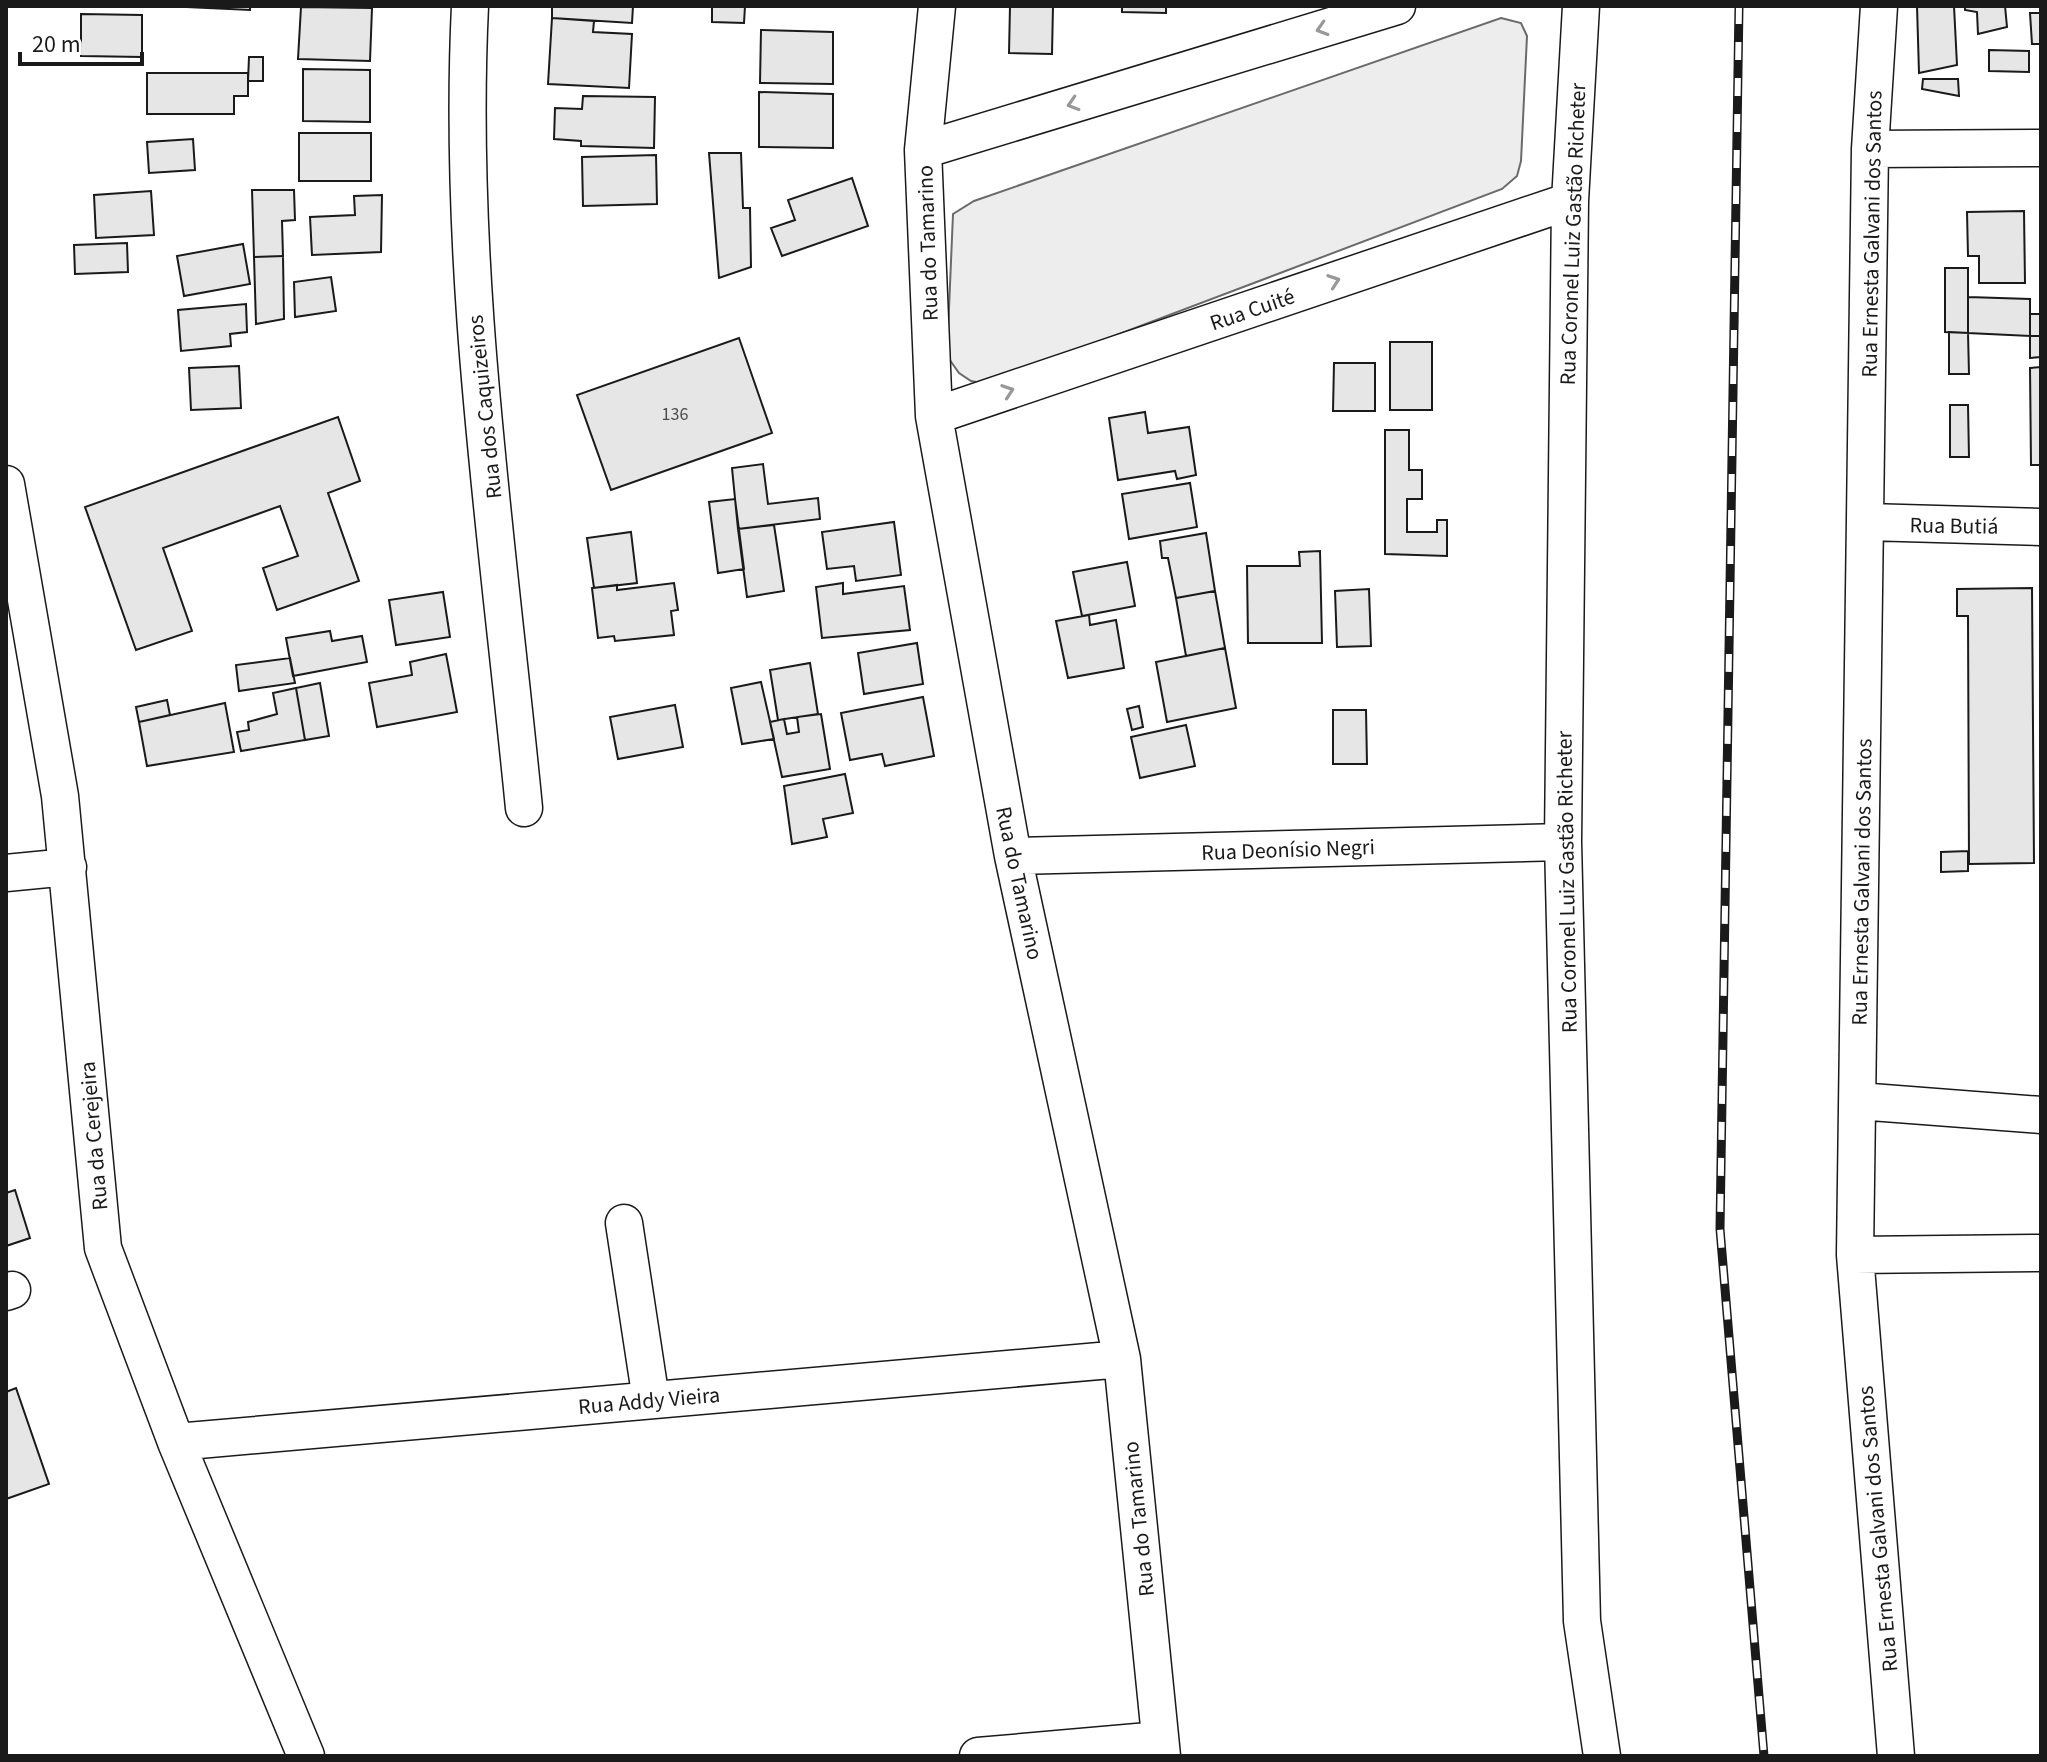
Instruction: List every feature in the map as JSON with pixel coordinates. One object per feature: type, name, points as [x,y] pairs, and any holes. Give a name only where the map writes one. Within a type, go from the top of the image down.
[{"type":"street","name":"Rua dos Caquizeiros","points":[[470,6],[466,94],[476,352],[524,808]]},
{"type":"street","name":"Rua do Tamarino","points":[[937,6],[923,150],[934,416],[1013,856],[1122,1359],[1161,1748]]},
{"type":"street","points":[[923,150],[1397,6]]},
{"type":"street","name":"Rua Coronel Luiz Gastão Richeter","points":[[1581,6],[1570,201],[1563,842],[1582,1621],[1602,1756]]},
{"type":"street","name":"Rua Ernesta Galvani dos Santos","points":[[1879,6],[1870,149],[1855,1255],[1896,1756]]},
{"type":"street","points":[[1870,149],[2041,148]]},
{"type":"street","name":"Rua Cuité","points":[[934,416],[1570,201]]},
{"type":"street","name":"Rua da Cerejeira","points":[[6,484],[50,726],[68,867],[103,1248],[176,1442],[306,1756]]},
{"type":"street","name":"Rua Butiá","points":[[1867,522],[2041,527]]},
{"type":"street","name":"Rua Deonísio Negri","points":[[1013,856],[1563,842]]},
{"type":"street","points":[[6,873],[68,867]]},
{"type":"street","points":[[1858,1101],[2041,1115]]},
{"type":"street","points":[[624,1223],[651,1400]]},
{"type":"street","points":[[1855,1255],[2041,1253]]},
{"type":"street","name":"Rua Addy Vieira","points":[[176,1442],[1122,1359]]},
{"type":"street","points":[[978,1756],[1161,1748]]},
{"type":"shaded area","points":[[1501,18],[1521,23],[1527,36],[1521,161],[1517,176],[1502,189],[987,384],[971,381],[959,373],[947,356],[953,214],[974,201]]},
{"type":"building","points":[[187,6],[250,6],[250,10],[187,7]]},
{"type":"building","points":[[552,6],[633,6],[632,23],[552,18]]},
{"type":"building","points":[[712,6],[745,6],[744,23],[712,22]]},
{"type":"building","points":[[1010,6],[1053,6],[1052,54],[1009,53]]},
{"type":"building","points":[[1122,6],[1166,6],[1166,13],[1122,12]]},
{"type":"building","points":[[1917,6],[1954,6],[1957,65],[1919,73]]},
{"type":"building","points":[[1965,6],[2005,6],[2007,27],[1978,34],[1977,12],[1965,10]]},
{"type":"building","points":[[301,7],[372,8],[370,61],[298,59]]},
{"type":"building","points":[[2030,13],[2041,13],[2041,44],[2032,44]]},
{"type":"building","points":[[81,14],[142,15],[142,57],[81,56]]},
{"type":"building","points":[[552,18],[594,21],[593,32],[632,34],[629,88],[548,84]]},
{"type":"building","points":[[761,30],[833,32],[833,84],[760,83]]},
{"type":"building","points":[[1989,50],[2029,51],[2029,72],[1989,71]]},
{"type":"building","points":[[249,57],[263,57],[263,81],[248,81]]},
{"type":"building","points":[[303,69],[370,70],[370,122],[303,121]]},
{"type":"building","points":[[147,73],[248,73],[248,96],[234,96],[234,114],[147,114]]},
{"type":"building","points":[[1923,79],[1958,79],[1959,96],[1922,89]]},
{"type":"building","points":[[759,92],[833,94],[833,148],[759,147]]},
{"type":"building","points":[[583,96],[655,97],[654,148],[581,146],[581,141],[554,139],[555,108],[582,109]]},
{"type":"building","points":[[299,133],[371,133],[371,181],[299,181]]},
{"type":"building","points":[[193,139],[195,170],[149,173],[147,142]]},
{"type":"building","points":[[709,153],[741,153],[743,208],[750,208],[751,267],[719,278]]},
{"type":"building","points":[[656,155],[657,204],[583,206],[582,157]]},
{"type":"building","points":[[852,178],[868,226],[782,256],[771,228],[795,220],[788,200]]},
{"type":"building","points":[[252,190],[294,190],[295,220],[282,221],[283,256],[254,257]]},
{"type":"building","points":[[151,191],[154,235],[96,238],[94,195]]},
{"type":"building","points":[[382,195],[381,252],[312,255],[310,217],[355,215],[354,196]]},
{"type":"building","points":[[2024,211],[2025,283],[1979,283],[1979,256],[1968,256],[1967,212]]},
{"type":"building","points":[[127,243],[128,272],[75,274],[74,245]]},
{"type":"building","points":[[243,244],[250,284],[184,296],[177,256]]},
{"type":"building","points":[[283,256],[284,319],[256,324],[254,257]]},
{"type":"building","points":[[1945,268],[1968,268],[1968,333],[1945,332]]},
{"type":"building","points":[[331,277],[336,311],[295,317],[294,282]]},
{"type":"building","points":[[1968,297],[2030,299],[2030,336],[1968,333]]},
{"type":"building","points":[[246,304],[247,332],[230,334],[231,346],[181,351],[178,310]]},
{"type":"building","points":[[2030,314],[2041,314],[2041,336],[2030,336]]},
{"type":"building","points":[[1949,332],[1968,333],[1969,374],[1949,374]]},
{"type":"building","points":[[2030,336],[2041,336],[2041,357],[2030,358]]},
{"type":"building","points":[[739,338],[772,433],[611,490],[577,395]]},
{"type":"building","points":[[1390,342],[1432,342],[1432,410],[1390,410]]},
{"type":"building","points":[[1334,363],[1375,363],[1375,411],[1333,411]]},
{"type":"building","points":[[239,366],[241,408],[191,410],[189,368]]},
{"type":"building","points":[[2041,367],[2041,465],[2031,465],[2030,368]]},
{"type":"building","points":[[1950,405],[1968,405],[1969,457],[1950,457]]},
{"type":"building","points":[[1145,412],[1148,433],[1189,427],[1196,475],[1177,479],[1175,471],[1118,480],[1109,418]]},
{"type":"building","points":[[338,417],[360,481],[328,493],[359,581],[277,610],[263,568],[298,556],[280,506],[163,548],[192,631],[136,650],[85,507]]},
{"type":"building","points":[[1385,430],[1409,430],[1409,470],[1422,470],[1422,499],[1407,499],[1407,532],[1437,532],[1437,520],[1447,520],[1447,556],[1385,554]]},
{"type":"building","points":[[763,464],[768,504],[818,498],[820,519],[738,529],[732,468]]},
{"type":"building","points":[[1190,483],[1197,527],[1129,539],[1122,494]]},
{"type":"building","points":[[735,499],[744,569],[718,573],[709,502]]},
{"type":"building","points":[[894,522],[901,575],[856,581],[854,566],[827,569],[822,532]]},
{"type":"building","points":[[774,525],[784,591],[747,597],[738,529]]},
{"type":"building","points":[[631,532],[637,583],[594,588],[587,538]]},
{"type":"building","points":[[1206,533],[1215,591],[1176,598],[1168,558],[1162,558],[1160,541]]},
{"type":"building","points":[[1320,551],[1322,643],[1248,643],[1247,566],[1300,566],[1299,552]]},
{"type":"building","points":[[1127,562],[1135,606],[1082,616],[1073,572]]},
{"type":"building","points":[[674,583],[678,610],[671,611],[674,635],[615,641],[614,636],[598,638],[592,588],[617,585],[617,590]]},
{"type":"building","points":[[843,583],[843,594],[904,586],[910,630],[822,638],[816,587]]},
{"type":"building","points":[[2032,588],[2034,863],[1969,864],[1968,616],[1957,616],[1957,589]]},
{"type":"building","points":[[1369,589],[1371,646],[1337,647],[1335,591]]},
{"type":"building","points":[[1215,591],[1225,648],[1186,656],[1176,598]]},
{"type":"building","points":[[443,592],[450,637],[396,645],[389,600]]},
{"type":"building","points":[[1089,615],[1090,625],[1116,620],[1124,668],[1068,678],[1056,621]]},
{"type":"building","points":[[330,631],[332,641],[362,636],[367,662],[293,676],[286,638]]},
{"type":"building","points":[[917,643],[923,684],[864,694],[858,653]]},
{"type":"building","points":[[1225,648],[1236,708],[1167,722],[1156,662]]},
{"type":"building","points":[[446,654],[457,712],[377,727],[369,683],[412,675],[410,662]]},
{"type":"building","points":[[290,658],[295,683],[239,691],[236,665]]},
{"type":"building","points":[[810,663],[818,714],[778,720],[770,670]]},
{"type":"building","points":[[761,682],[774,739],[742,744],[731,688]]},
{"type":"building","points":[[320,683],[329,736],[305,740],[296,688]]},
{"type":"building","points":[[296,688],[305,740],[241,751],[237,732],[249,730],[248,722],[277,714],[273,693]]},
{"type":"building","points":[[923,697],[934,756],[885,766],[882,754],[850,760],[841,713]]},
{"type":"building","points":[[167,700],[170,715],[139,722],[136,707]]},
{"type":"building","points":[[225,703],[234,752],[147,766],[139,722]]},
{"type":"building","points":[[675,705],[683,747],[618,759],[610,717]]},
{"type":"building","points":[[1139,706],[1143,727],[1132,730],[1127,709]]},
{"type":"building","points":[[1333,710],[1366,710],[1367,764],[1333,764]]},
{"type":"building","points":[[821,714],[830,769],[782,777],[770,722],[784,719],[787,734],[799,732],[797,717]]},
{"type":"building","points":[[1186,725],[1195,766],[1140,778],[1131,737]]},
{"type":"building","points":[[845,774],[853,813],[823,819],[827,837],[792,844],[784,786]]},
{"type":"building","points":[[1968,851],[1968,871],[1941,872],[1941,852]]},
{"type":"building","points":[[15,1190],[30,1238],[6,1246],[6,1193]]},
{"type":"building","points":[[16,1388],[49,1484],[6,1499],[6,1392]]},
{"type":"railway","points":[[1739,6],[1720,1229],[1764,1756]]}]
